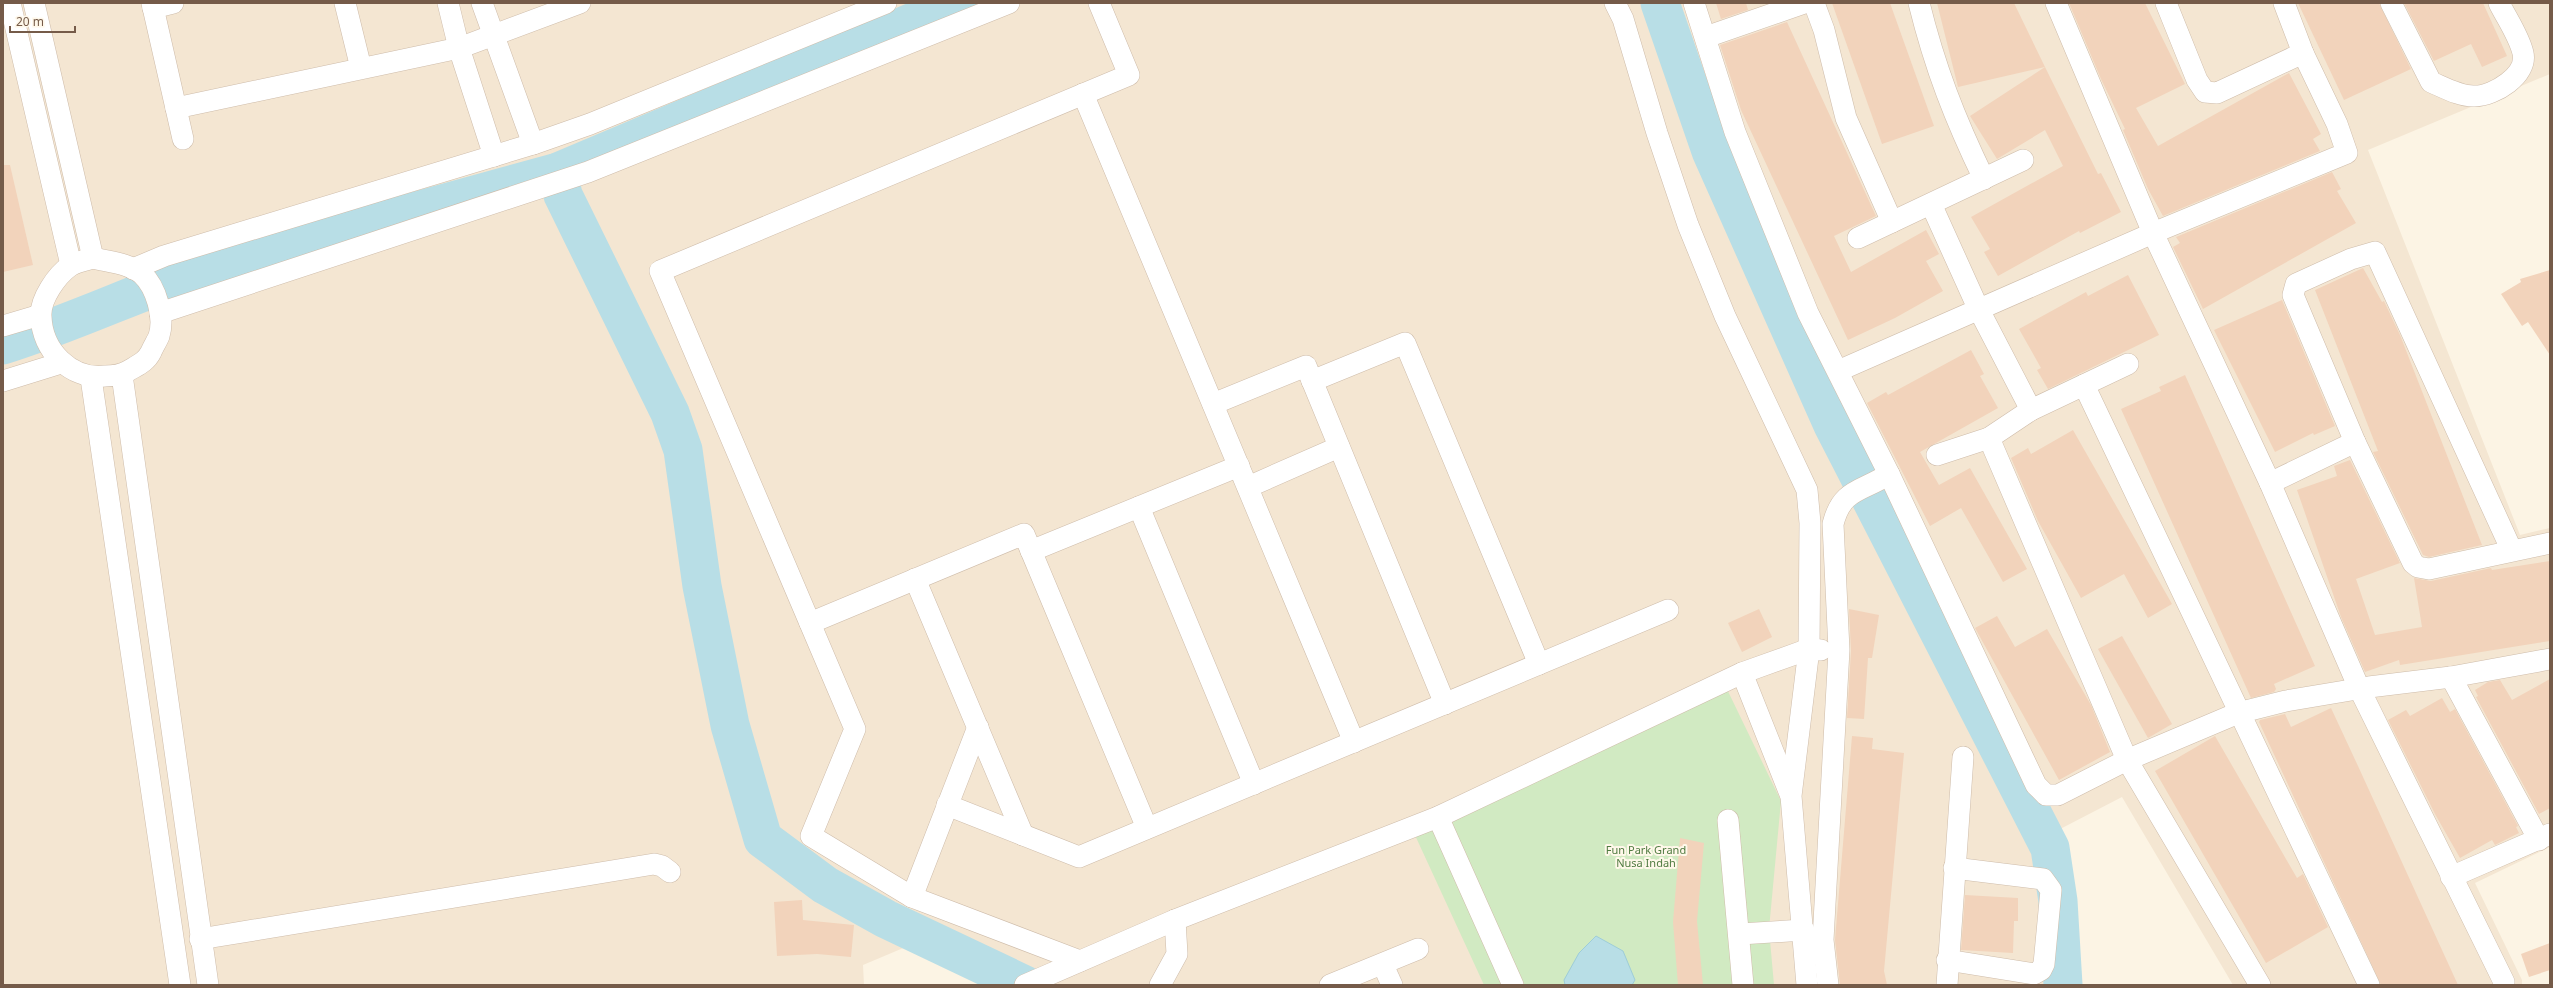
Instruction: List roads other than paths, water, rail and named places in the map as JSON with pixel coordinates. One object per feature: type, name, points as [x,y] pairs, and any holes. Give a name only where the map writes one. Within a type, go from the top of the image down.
[{"type":"street","points":[[10,3],[9,26],[71,265]]},
{"type":"street","points":[[34,3],[93,258]]},
{"type":"street","points":[[173,3],[152,5],[183,139]]},
{"type":"street","points":[[345,3],[361,68]]},
{"type":"street","points":[[448,3],[459,48],[494,156]]},
{"type":"street","points":[[482,3],[533,144]]},
{"type":"street","points":[[176,108],[459,48],[493,34],[580,3]]},
{"type":"street","points":[[138,272],[164,256],[533,144],[590,124],[886,3]]},
{"type":"street","points":[[158,306],[588,172],[1009,3]]},
{"type":"street","points":[[1080,961],[912,897],[811,836],[855,729],[660,270],[1129,75],[1099,3]]},
{"type":"street","points":[[1615,3],[1623,19],[1657,133],[1688,225],[1725,316],[1807,490],[1810,523],[1809,649],[1791,796],[1804,930],[1807,985]]},
{"type":"street","points":[[1694,3],[1735,132],[1808,313],[1838,371],[1886,477],[2036,785],[2046,795],[2058,795],[2127,760],[2238,713],[2286,701],[2359,688],[2452,677],[2550,659]]},
{"type":"street","points":[[1706,37],[1804,3]]},
{"type":"street","points":[[1814,3],[1824,30],[1846,118],[1892,222]]},
{"type":"street","points":[[1919,3],[1933,61],[1961,132],[1984,179]]},
{"type":"street","points":[[2056,3],[2153,233],[2270,483],[2359,688],[2504,982]]},
{"type":"street","points":[[2166,3],[2197,80],[2205,92],[2217,93],[2303,53]]},
{"type":"street","points":[[1838,371],[1978,308],[2153,233],[2347,153],[2337,124],[2303,53],[2284,3]]},
{"type":"street","points":[[2391,3],[2431,82],[2454,92],[2475,96],[2491,92],[2517,75],[2522,68],[2524,54],[2500,3]]},
{"type":"street","points":[[1083,94],[1354,742]]},
{"type":"street","points":[[1858,238],[2023,160]]},
{"type":"street","points":[[1931,204],[1978,308],[2031,410]]},
{"type":"street","points":[[2512,551],[2375,252],[2351,259],[2296,284],[2293,295],[2355,442],[2410,559],[2418,567],[2429,569],[2550,543]]},
{"type":"street","points":[[93,258],[138,272],[158,306],[159,335],[147,360],[122,375],[91,378],[59,360],[46,339],[41,319],[51,284],[71,265],[93,258]]},
{"type":"street","points":[[3,326],[41,319]]},
{"type":"street","points":[[1312,381],[1405,343],[1539,664]]},
{"type":"street","points":[[3,381],[59,360]]},
{"type":"street","points":[[1937,455],[1989,438],[2031,410],[2128,364]]},
{"type":"street","points":[[1213,404],[1306,366],[1445,704]]},
{"type":"street","points":[[122,375],[200,939],[208,985]]},
{"type":"street","points":[[91,378],[180,985]]},
{"type":"street","points":[[2084,385],[2238,713],[2369,985]]},
{"type":"street","points":[[1989,438],[2127,760],[2260,985]]},
{"type":"street","points":[[2270,483],[2355,442]]},
{"type":"street","points":[[1248,487],[1339,447]]},
{"type":"street","points":[[1031,551],[1239,466]]},
{"type":"street","points":[[1828,985],[1823,940],[1839,650],[1833,524],[1837,509],[1846,496],[1886,477]]},
{"type":"street","points":[[1139,507],[1254,784]]},
{"type":"street","points":[[1810,523],[1833,524]]},
{"type":"street","points":[[810,623],[1024,534],[1147,828]]},
{"type":"street","points":[[915,579],[1023,835]]},
{"type":"street","points":[[947,805],[1079,857],[1668,610]]},
{"type":"street","points":[[1033,981],[1175,920],[1438,817],[1742,673],[1809,649],[1839,650]]},
{"type":"street","points":[[132,665],[162,659]]},
{"type":"street","points":[[1742,673],[1791,796]]},
{"type":"street","points":[[2451,877],[2544,837],[2452,677]]},
{"type":"street","points":[[912,897],[978,727]]},
{"type":"street","points":[[1947,985],[1947,960],[1963,757]]},
{"type":"street","points":[[1438,817],[1513,985]]},
{"type":"street","points":[[1728,820],[1740,934],[1743,985]]},
{"type":"street","points":[[200,939],[654,864],[662,866],[670,872]]},
{"type":"street","points":[[1947,960],[2034,974],[2041,970],[2044,964],[2051,890],[2043,880],[1954,868]]},
{"type":"street","points":[[1160,985],[1177,954],[1175,920]]},
{"type":"street","points":[[1740,934],[1804,930]]},
{"type":"street","points":[[1330,985],[1383,965],[1418,949]]},
{"type":"street","points":[[1383,965],[1392,985]]},
{"type":"water","points":[[1596,936],[1623,951],[1635,980],[1632,985],[1565,985],[1564,980],[1579,953]]},
{"type":"waterway","points":[[3,345],[53,328],[199,271],[558,172],[958,3]]},
{"type":"waterway","points":[[1660,3],[1711,151],[1833,425],[2050,848],[2058,901],[2063,985]]},
{"type":"waterway","points":[[558,172],[563,195],[670,413],[683,450],[702,586],[730,725],[763,839],[825,885],[886,919],[1025,985]]},
{"type":"park label","name":"Fun Park Grand Nusa Indah","points":[[1646,856]]}]
